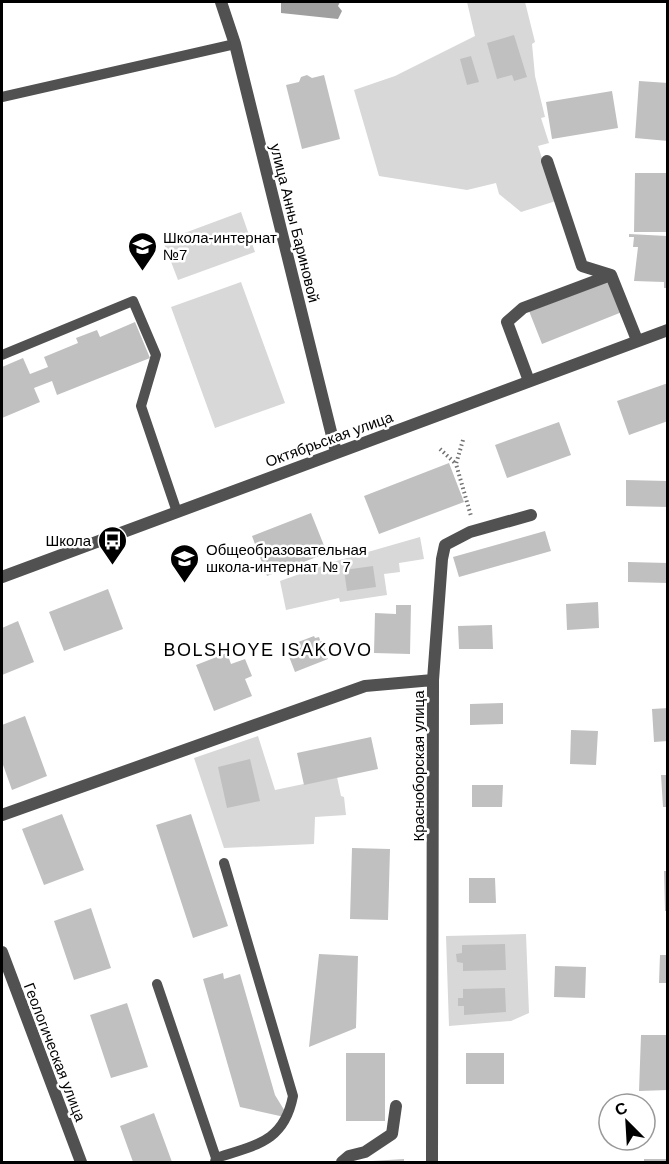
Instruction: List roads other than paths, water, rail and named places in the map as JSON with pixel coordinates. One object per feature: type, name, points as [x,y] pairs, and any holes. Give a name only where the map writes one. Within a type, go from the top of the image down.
[{"type":"street","name":"улица Анны Бариновой","points":[[221,2],[235,44],[336,452]]},
{"type":"street","points":[[547,161],[582,266],[611,274]]},
{"type":"street","points":[[611,274],[637,340]]},
{"type":"street","points":[[529,381],[507,322],[523,308],[611,274]]},
{"type":"street","name":"Октябрьская улица","points":[[2,577],[668,330]]},
{"type":"street","points":[[434,680],[445,546],[470,532],[531,515]]},
{"type":"street","name":"Красноборская улица","points":[[2,815],[365,686],[434,680],[432,1162]]},
{"type":"street","name":"Геологическая улица","points":[[2,952],[81,1162]]},
{"type":"street","points":[[342,1162],[349,1156],[365,1152],[392,1134],[396,1106]]},
{"type":"lane","points":[[2,97],[235,44]]},
{"type":"lane","points":[[2,355],[133,301],[156,355],[141,405],[177,512]]},
{"type":"lane","points":[[157,984],[216,1160],[266,1141],[289,1118],[293,1096],[224,863]]},
{"type":"place","name":"Школа-интернат №7","points":[[142,272]]},
{"type":"place","name":"Школа","points":[[112,566]]},
{"type":"place","name":"Общеобразовательная школа-интернат № 7","points":[[185,584]]},
{"type":"district","name":"BOLSHOYE ISAKOVO","points":[[268,650]]}]
